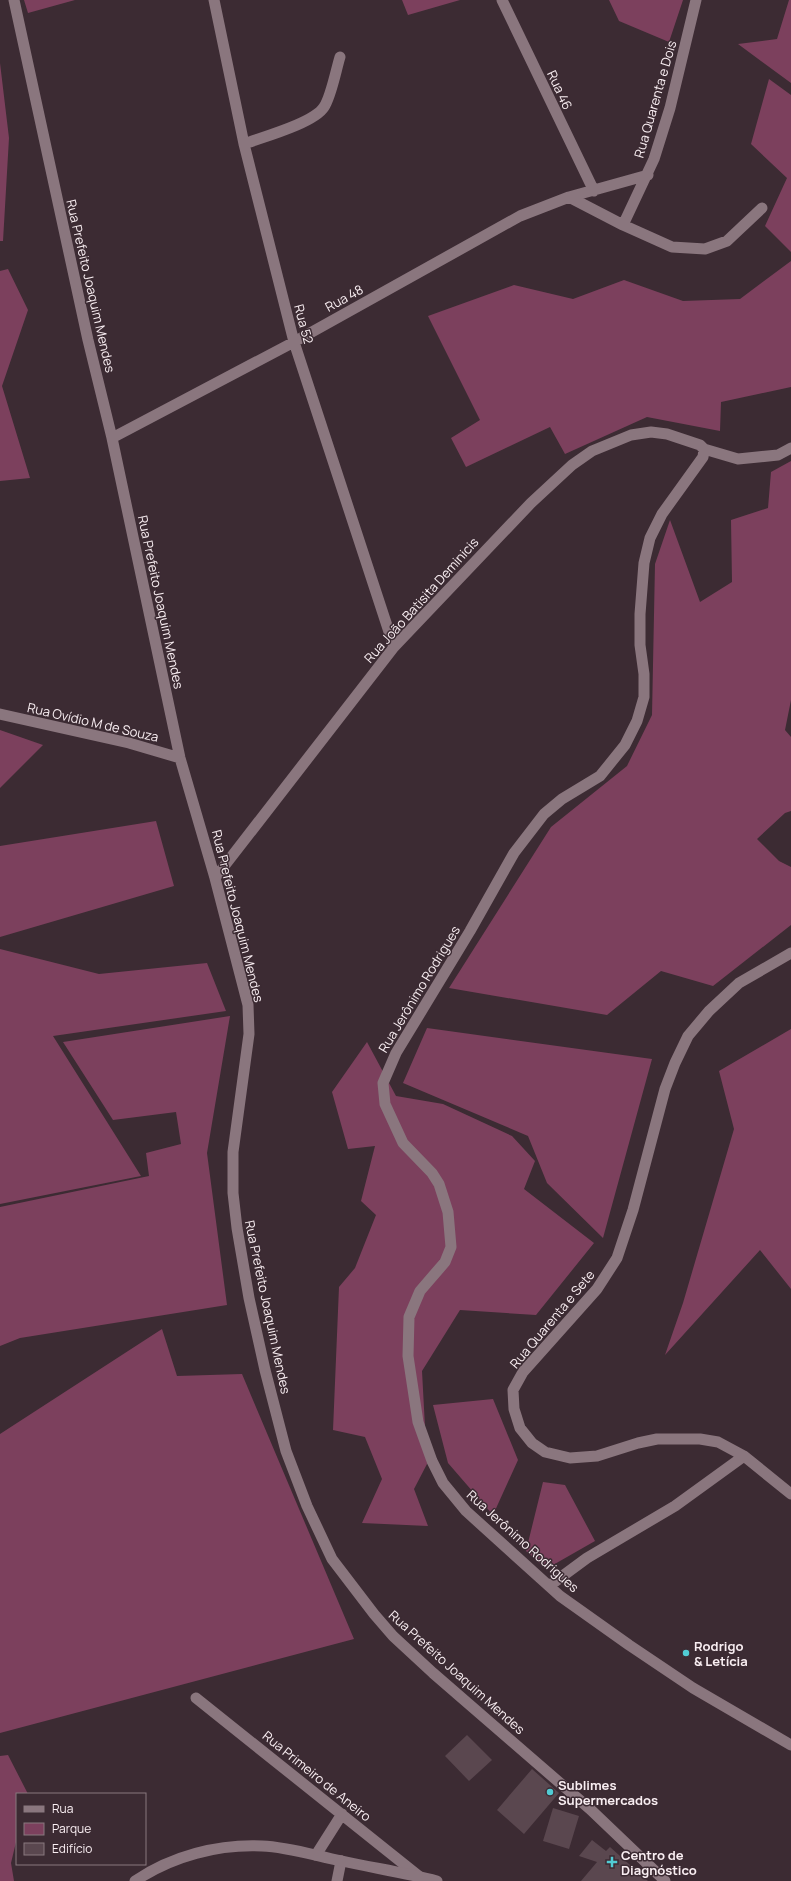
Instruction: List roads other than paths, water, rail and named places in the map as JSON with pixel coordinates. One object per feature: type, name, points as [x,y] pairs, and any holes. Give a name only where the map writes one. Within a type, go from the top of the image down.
[{"type":"street","name":"Rua Prefeito Joaquim Mendes","points":[[14,0],[88,340],[112,438],[180,758],[215,878],[248,1005],[246,1066],[233,1152],[233,1192],[237,1228],[265,1370],[286,1451],[307,1506],[332,1559],[374,1614],[393,1636],[439,1679],[590,1809],[658,1877],[665,1881]]},
{"type":"street","name":"Rua 52","points":[[214,0],[244,144],[294,342],[394,647]]},
{"type":"street","name":"Rua 46","points":[[502,0],[594,191]]},
{"type":"street","name":"Rua Quarenta e Dois","points":[[623,225],[648,175],[670,108],[696,0]]},
{"type":"street","points":[[244,144],[308,120],[320,113],[325,106],[340,57]]},
{"type":"street","name":"Rua 48","points":[[112,438],[294,342],[520,216],[569,197],[648,175]]},
{"type":"street","points":[[569,197],[623,225],[672,247],[705,249],[727,241],[762,208]]},
{"type":"street","name":"Rua João Batisita Deminicis","points":[[215,878],[394,647],[531,503],[572,465],[592,451],[631,434],[651,432],[667,434],[700,445],[704,449],[738,459],[778,455],[791,448]]},
{"type":"street","name":"Rua Jerônimo Rodrigues","points":[[704,449],[703,457],[662,514],[650,538],[644,563],[640,614],[640,645],[644,674],[644,698],[637,721],[625,745],[600,776],[562,798],[544,814],[514,853],[470,931],[396,1053],[383,1083],[385,1104],[394,1125],[403,1142],[432,1172],[439,1184],[448,1212],[451,1236],[450,1248],[445,1262],[420,1291],[409,1317],[408,1356],[418,1422],[432,1461],[443,1483],[466,1511],[560,1596],[635,1650],[693,1688],[791,1745]]},
{"type":"street","name":"Rua Ovídio M de Souza","points":[[0,714],[129,743],[180,758]]},
{"type":"street","name":"Rua Quarenta e Sete","points":[[791,953],[739,983],[709,1011],[688,1036],[665,1089],[633,1210],[617,1258],[597,1289],[524,1372],[513,1390],[514,1409],[520,1428],[532,1443],[545,1452],[570,1458],[597,1456],[657,1438],[700,1439],[718,1442],[744,1456],[791,1494]]},
{"type":"street","points":[[549,1586],[588,1558],[676,1506],[744,1456]]},
{"type":"street","name":"Rua Primeiro de Aneiro","points":[[196,1698],[420,1877]]},
{"type":"street","points":[[316,1855],[342,1814]]},
{"type":"street","points":[[135,1881],[149,1872],[188,1855],[227,1847],[263,1846],[316,1855],[437,1881]]},
{"type":"street","points":[[337,1881],[340,1861]]},
{"type":"place","name":"Rodrigo & Letícia","points":[[686,1653]]},
{"type":"place","name":"Sublimes Supermercados","points":[[550,1792]]},
{"type":"place","name":"Centro de Diagnóstico","points":[[612,1862]]}]
